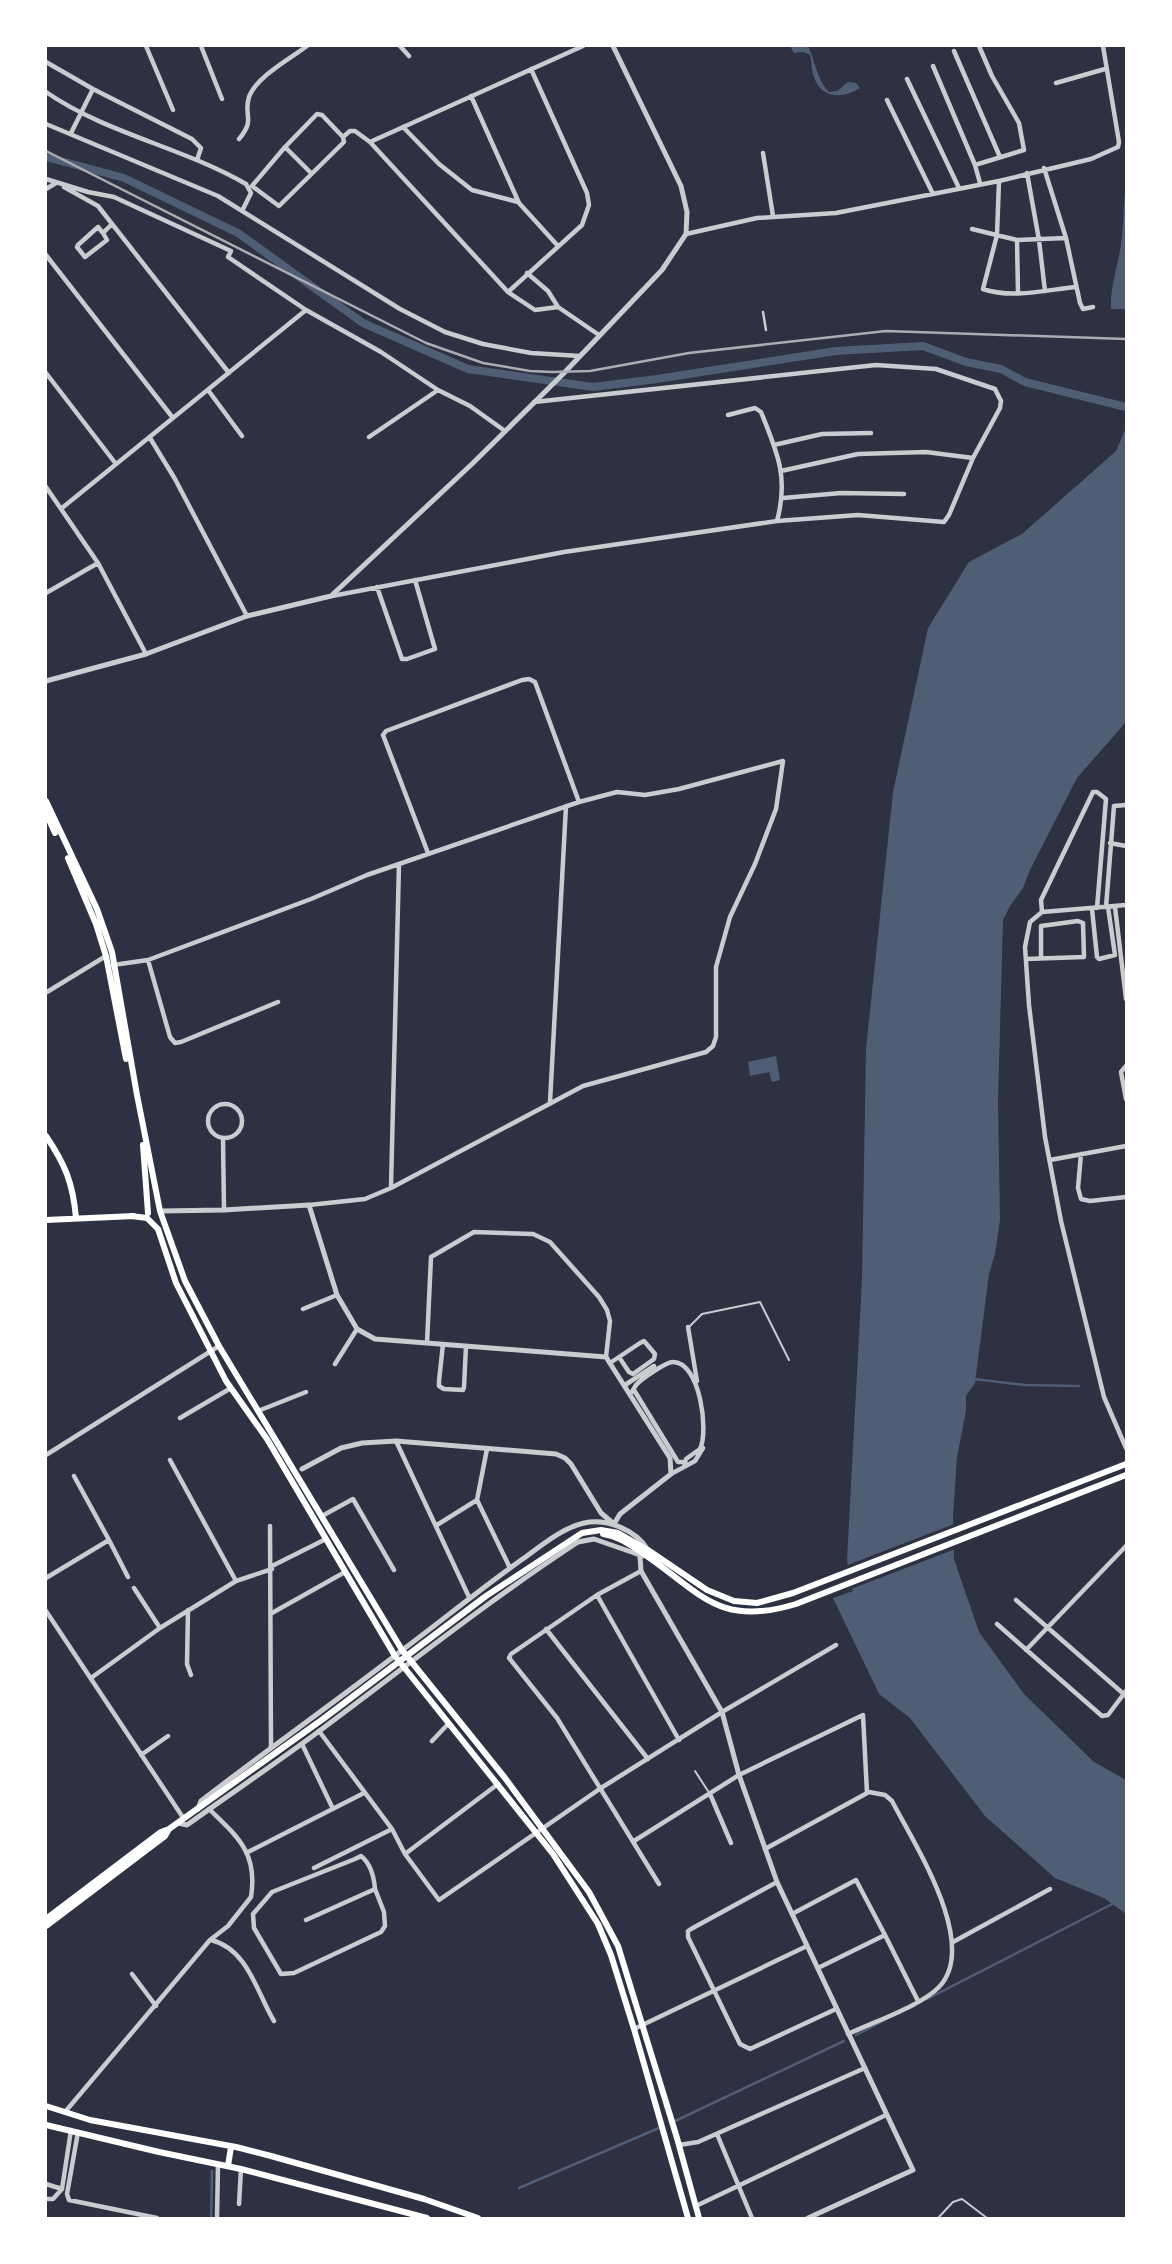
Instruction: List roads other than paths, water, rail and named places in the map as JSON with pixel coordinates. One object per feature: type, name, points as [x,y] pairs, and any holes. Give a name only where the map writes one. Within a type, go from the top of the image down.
[{"type":"main road","points":[[46,802],[97,909],[111,965],[160,1211],[185,1281],[219,1346],[404,1649],[544,1829],[589,1892],[618,1946],[699,2218]]},
{"type":"main road","points":[[46,813],[96,924],[111,965],[143,1144],[148,1213]]},
{"type":"main road","points":[[46,1136],[57,1151],[73,1188],[76,1218]]},
{"type":"main road","points":[[46,1220],[131,1216],[160,1211]]},
{"type":"main road","points":[[131,1216],[147,1218],[159,1228],[176,1283],[210,1351],[231,1388],[267,1439],[393,1657],[498,1784],[578,1890],[598,1924],[635,2029],[688,2218]]},
{"type":"main road","points":[[267,1439],[268,1428]]},
{"type":"main road","points":[[645,1554],[720,1596],[752,1604],[767,1602],[1125,1465]]},
{"type":"main road","points":[[46,1919],[486,1596],[569,1541],[602,1534],[624,1538],[702,1597],[734,1611],[769,1612],[812,1598],[1126,1475]]},
{"type":"main road","points":[[46,1926],[165,1836],[169,1829]]},
{"type":"main road","points":[[46,2106],[90,2120],[231,2147],[424,2199],[478,2218]]},
{"type":"main road","points":[[46,2125],[241,2169],[427,2218]]},
{"type":"main road","points":[[228,2166],[231,2147]]},
{"type":"street","points":[[146,46],[173,110]]},
{"type":"street","points":[[201,46],[222,99]]},
{"type":"street","points":[[239,139],[247,130],[248,100],[254,86],[307,46]]},
{"type":"street","points":[[400,46],[409,56]]},
{"type":"street","points":[[370,142],[583,46]]},
{"type":"street","points":[[331,596],[564,373],[662,270],[686,234],[687,212],[681,186],[632,90],[613,46]]},
{"type":"street","points":[[975,165],[1024,150],[1018,123],[979,46]]},
{"type":"street","points":[[686,234],[773,216],[836,213],[999,181],[1044,168],[1091,159],[1118,146],[1119,142],[1103,46]]},
{"type":"street","points":[[954,51],[1000,157]]},
{"type":"street","points":[[46,62],[192,139],[201,148],[197,160]]},
{"type":"street","points":[[933,66],[980,183]]},
{"type":"street","points":[[508,292],[582,225],[589,205],[587,193],[531,69]]},
{"type":"street","points":[[1056,83],[1105,69]]},
{"type":"street","points":[[907,79],[959,188]]},
{"type":"street","points":[[71,133],[93,89]]},
{"type":"street","points":[[46,92],[81,112],[197,160],[246,184],[251,194],[242,211]]},
{"type":"street","points":[[471,96],[519,203],[558,246]]},
{"type":"street","points":[[887,100],[933,194]]},
{"type":"street","points":[[319,114],[343,137],[344,142],[279,206],[252,186],[285,147],[319,114]]},
{"type":"street","points":[[46,124],[218,196],[400,309],[445,332],[483,344],[531,353],[580,356]]},
{"type":"street","points":[[403,127],[439,164],[472,190],[519,203]]},
{"type":"street","points":[[343,137],[349,131],[355,131],[370,142],[508,292],[535,310],[558,307]]},
{"type":"street","points":[[285,147],[311,173]]},
{"type":"street","points":[[764,153],[773,216]]},
{"type":"street","points":[[1044,168],[1066,238],[1081,307],[1086,310],[1093,307]]},
{"type":"street","points":[[1027,173],[1040,240],[1045,291]]},
{"type":"street","points":[[46,179],[114,197],[231,251],[228,257],[306,310],[381,352],[438,390],[470,406],[505,431]]},
{"type":"street","points":[[999,181],[997,235],[983,289],[997,293],[1018,293],[1075,287]]},
{"type":"street","points":[[46,188],[56,183]]},
{"type":"street","points":[[56,183],[98,206],[229,373]]},
{"type":"street","points":[[103,233],[112,225]]},
{"type":"street","points":[[98,227],[103,233],[107,240],[85,257],[78,245],[98,227]]},
{"type":"street","points":[[972,229],[1017,240],[1066,238]]},
{"type":"street","points":[[1017,240],[1018,293]]},
{"type":"street","points":[[46,255],[173,418]]},
{"type":"street","points":[[527,272],[548,291],[558,307],[599,335]]},
{"type":"street","points":[[62,508],[306,310]]},
{"type":"street","points":[[763,312],[766,330]]},
{"type":"street","points":[[46,681],[145,654],[247,617],[331,596],[564,552],[778,521],[858,514],[943,522],[949,515],[973,458],[1002,401],[999,394],[987,386],[936,369],[876,365],[533,402]]},
{"type":"street","points":[[46,373],[116,464]]},
{"type":"street","points":[[208,390],[242,436]]},
{"type":"street","points":[[369,437],[438,390]]},
{"type":"street","points":[[728,415],[755,408],[759,410],[774,445],[781,471],[783,498],[778,521]]},
{"type":"street","points":[[774,445],[822,434],[871,433]]},
{"type":"street","points":[[150,438],[247,617]]},
{"type":"street","points":[[781,471],[858,454],[926,452],[973,458]]},
{"type":"street","points":[[46,487],[98,563],[145,654]]},
{"type":"street","points":[[783,498],[841,493],[904,494]]},
{"type":"street","points":[[46,593],[98,563]]},
{"type":"street","points":[[377,587],[402,659],[407,659],[435,649],[415,580]]},
{"type":"street","points":[[428,853],[383,736],[386,731],[522,680],[535,682],[579,802]]},
{"type":"street","points":[[111,965],[148,960],[428,853],[579,802],[617,792],[645,795],[679,789],[783,761],[776,809],[755,864],[730,917],[716,967],[716,1037],[713,1046],[706,1052],[583,1086],[391,1188],[365,1199],[224,1210],[160,1211]]},
{"type":"street","points":[[1041,913],[1041,900],[1093,792],[1097,792],[1106,799],[1094,909],[1097,957],[1099,959],[1115,955],[1107,907],[1110,844],[1114,806],[1126,805]]},
{"type":"street","points":[[550,1103],[566,806]]},
{"type":"street","points":[[1110,844],[1126,846]]},
{"type":"street","points":[[391,1188],[399,864]]},
{"type":"street","points":[[1126,905],[1041,913],[1030,922],[1025,947],[1029,1005],[1050,1160],[1070,1261],[1104,1397],[1126,1448]]},
{"type":"street","points":[[1115,906],[1126,999]]},
{"type":"street","points":[[1026,959],[1084,957],[1083,923],[1078,921],[1041,926],[1041,958]]},
{"type":"street","points":[[47,992],[106,956]]},
{"type":"street","points":[[148,960],[170,1037],[175,1043],[278,1002]]},
{"type":"street","points":[[1126,1066],[1121,1072],[1126,1099]]},
{"type":"street","points":[[227,1104],[237,1109],[242,1123],[237,1133],[223,1138],[213,1132],[209,1116],[216,1107],[227,1104]]},
{"type":"street","points":[[223,1138],[224,1210]]},
{"type":"street","points":[[1050,1160],[1126,1146]]},
{"type":"street","points":[[1081,1154],[1078,1188],[1081,1199],[1090,1201],[1126,1197]]},
{"type":"street","points":[[309,1205],[337,1295],[357,1329],[375,1339],[608,1360],[619,1357],[643,1341],[655,1354],[654,1359],[634,1374],[629,1372],[619,1357]]},
{"type":"street","points":[[427,1343],[431,1257],[474,1232],[533,1234],[550,1242],[600,1297],[610,1321],[608,1360],[678,1462],[684,1464],[700,1456],[707,1434],[688,1327]]},
{"type":"street","points":[[303,1310],[337,1295]]},
{"type":"street","points":[[335,1364],[357,1329]]},
{"type":"street","points":[[443,1344],[439,1386],[444,1389],[463,1390],[466,1346]]},
{"type":"street","points":[[46,1455],[219,1346]]},
{"type":"street","points":[[614,1524],[620,1514],[700,1449],[704,1429],[696,1384],[681,1364],[671,1362],[663,1365],[635,1385],[632,1392]]},
{"type":"street","points":[[625,1385],[654,1366]]},
{"type":"street","points":[[180,1418],[231,1388]]},
{"type":"street","points":[[258,1411],[306,1392]]},
{"type":"street","points":[[632,1392],[670,1458],[671,1474]]},
{"type":"street","points":[[396,1441],[469,1597]]},
{"type":"street","points":[[302,1469],[341,1448],[362,1443],[396,1441],[542,1452],[565,1458],[601,1513],[644,1542],[645,1554],[640,1571],[597,1595],[546,1629],[509,1656],[509,1660],[557,1718],[659,1884]]},
{"type":"street","points":[[487,1449],[477,1500],[510,1568]]},
{"type":"street","points":[[170,1460],[236,1581]]},
{"type":"street","points":[[74,1476],[128,1577]]},
{"type":"street","points":[[322,1516],[353,1499],[394,1570]]},
{"type":"street","points":[[437,1525],[477,1500]]},
{"type":"street","points":[[197,1810],[201,1801],[469,1597],[557,1535],[582,1523],[614,1524]]},
{"type":"street","points":[[270,1526],[271,1748]]},
{"type":"street","points":[[91,1678],[160,1628],[236,1581],[272,1568],[326,1538]]},
{"type":"street","points":[[46,1611],[181,1821],[187,1825],[302,1744],[490,1601],[578,1542],[594,1539],[645,1554]]},
{"type":"street","points":[[46,1578],[109,1540]]},
{"type":"street","points":[[1026,1650],[1126,1546]]},
{"type":"street","points":[[640,1571],[722,1712],[739,1775],[778,1882],[913,2170],[808,2218]]},
{"type":"street","points":[[272,1613],[345,1572]]},
{"type":"street","points":[[134,1588],[160,1628]]},
{"type":"street","points":[[597,1595],[680,1740]]},
{"type":"street","points":[[997,1624],[1102,1716],[1108,1715],[1126,1694],[1016,1600]]},
{"type":"street","points":[[188,1610],[187,1664],[191,1675]]},
{"type":"street","points":[[546,1629],[648,1759]]},
{"type":"street","points":[[318,1731],[392,1829],[405,1854],[439,1900],[601,1788],[836,1645]]},
{"type":"street","points":[[634,1841],[739,1775],[863,1715],[867,1793]]},
{"type":"street","points":[[432,1741],[449,1723]]},
{"type":"street","points":[[141,1755],[168,1736]]},
{"type":"street","points":[[302,1744],[333,1809]]},
{"type":"street","points":[[405,1854],[498,1784]]},
{"type":"street","points":[[248,1852],[364,1793]]},
{"type":"street","points":[[765,1849],[867,1793],[885,1795],[892,1801],[948,1915],[953,1942],[949,1973],[939,1987],[918,2001],[848,2034]]},
{"type":"street","points":[[710,1794],[731,1843]]},
{"type":"street","points":[[64,2113],[210,1940],[228,1926],[251,1897],[248,1852],[209,1810]]},
{"type":"street","points":[[314,1868],[392,1829]]},
{"type":"street","points":[[361,1856],[368,1864],[375,1889],[386,1919],[386,1926],[380,1932],[288,1975],[281,1974],[275,1968],[254,1928],[253,1914],[272,1892],[361,1856]]},
{"type":"street","points":[[792,1914],[856,1880],[918,2001]]},
{"type":"street","points":[[778,1882],[688,1931],[688,1937],[740,2044],[746,2049],[836,2009]]},
{"type":"street","points":[[306,1920],[375,1889]]},
{"type":"street","points":[[953,1942],[1050,1889]]},
{"type":"street","points":[[251,1897],[263,1901]]},
{"type":"street","points":[[242,1909],[253,1914]]},
{"type":"street","points":[[818,1968],[885,1935]]},
{"type":"street","points":[[210,1940],[224,1946],[250,1972],[274,2021]]},
{"type":"street","points":[[635,2029],[807,1945]]},
{"type":"street","points":[[132,1974],[156,2006]]},
{"type":"street","points":[[679,2145],[698,2143],[865,2068]]},
{"type":"street","points":[[696,2206],[886,2115]]},
{"type":"street","points":[[46,2199],[53,2199],[62,2189],[75,2131]]},
{"type":"street","points":[[75,2131],[67,2194],[69,2200],[158,2218]]},
{"type":"street","points":[[717,2134],[752,2218]]},
{"type":"street","points":[[217,2218],[218,2164]]},
{"type":"street","points":[[239,2204],[241,2169]]},
{"type":"street","points":[[46,2184],[62,2189]]},
{"type":"lane","points":[[688,1327],[702,1314],[760,1302],[789,1360]]},
{"type":"lane","points":[[695,1771],[710,1794]]},
{"type":"lane","points":[[938,2218],[953,2202],[962,2199],[987,2218]]},
{"type":"water","points":[[790,46],[808,46],[819,76],[829,92],[837,91],[848,82],[856,83],[860,88],[840,95],[833,95],[822,90],[812,72],[810,55],[803,52],[794,53]]},
{"type":"water","points":[[1126,183],[1126,309],[1111,309],[1122,236]]},
{"type":"water","points":[[1126,428],[1126,722],[1077,778],[1023,888],[1003,920],[998,1102],[1000,1220],[989,1274],[975,1383],[966,1396],[966,1411],[957,1457],[953,1516],[954,1559],[979,1632],[1024,1694],[1094,1762],[1126,1780],[1126,1914],[1104,1898],[1055,1878],[985,1816],[910,1718],[879,1694],[833,1598],[853,1591],[847,1560],[862,1279],[866,1049],[893,792],[928,628],[969,562],[1022,534],[1116,451]]},
{"type":"water","points":[[776,1056],[780,1080],[772,1082],[769,1072],[750,1076],[748,1062]]},
{"type":"waterway","points":[[46,157],[124,178],[238,233],[363,323],[468,369],[593,387],[836,351],[923,346],[966,362],[1001,369],[1025,382],[1126,407]]},
{"type":"waterway","points":[[974,1379],[1025,1385],[1079,1386]]},
{"type":"waterway","points":[[927,1999],[1114,1903]]},
{"type":"waterway","points":[[856,2035],[887,2019]]},
{"type":"waterway","points":[[673,2122],[844,2041]]},
{"type":"waterway","points":[[519,2188],[659,2128]]},
{"type":"waterway","points":[[211,2218],[212,2171]]},
{"type":"railway","points":[[46,151],[426,343],[483,363],[530,371],[590,371],[689,353],[886,331],[1126,339]]}]
